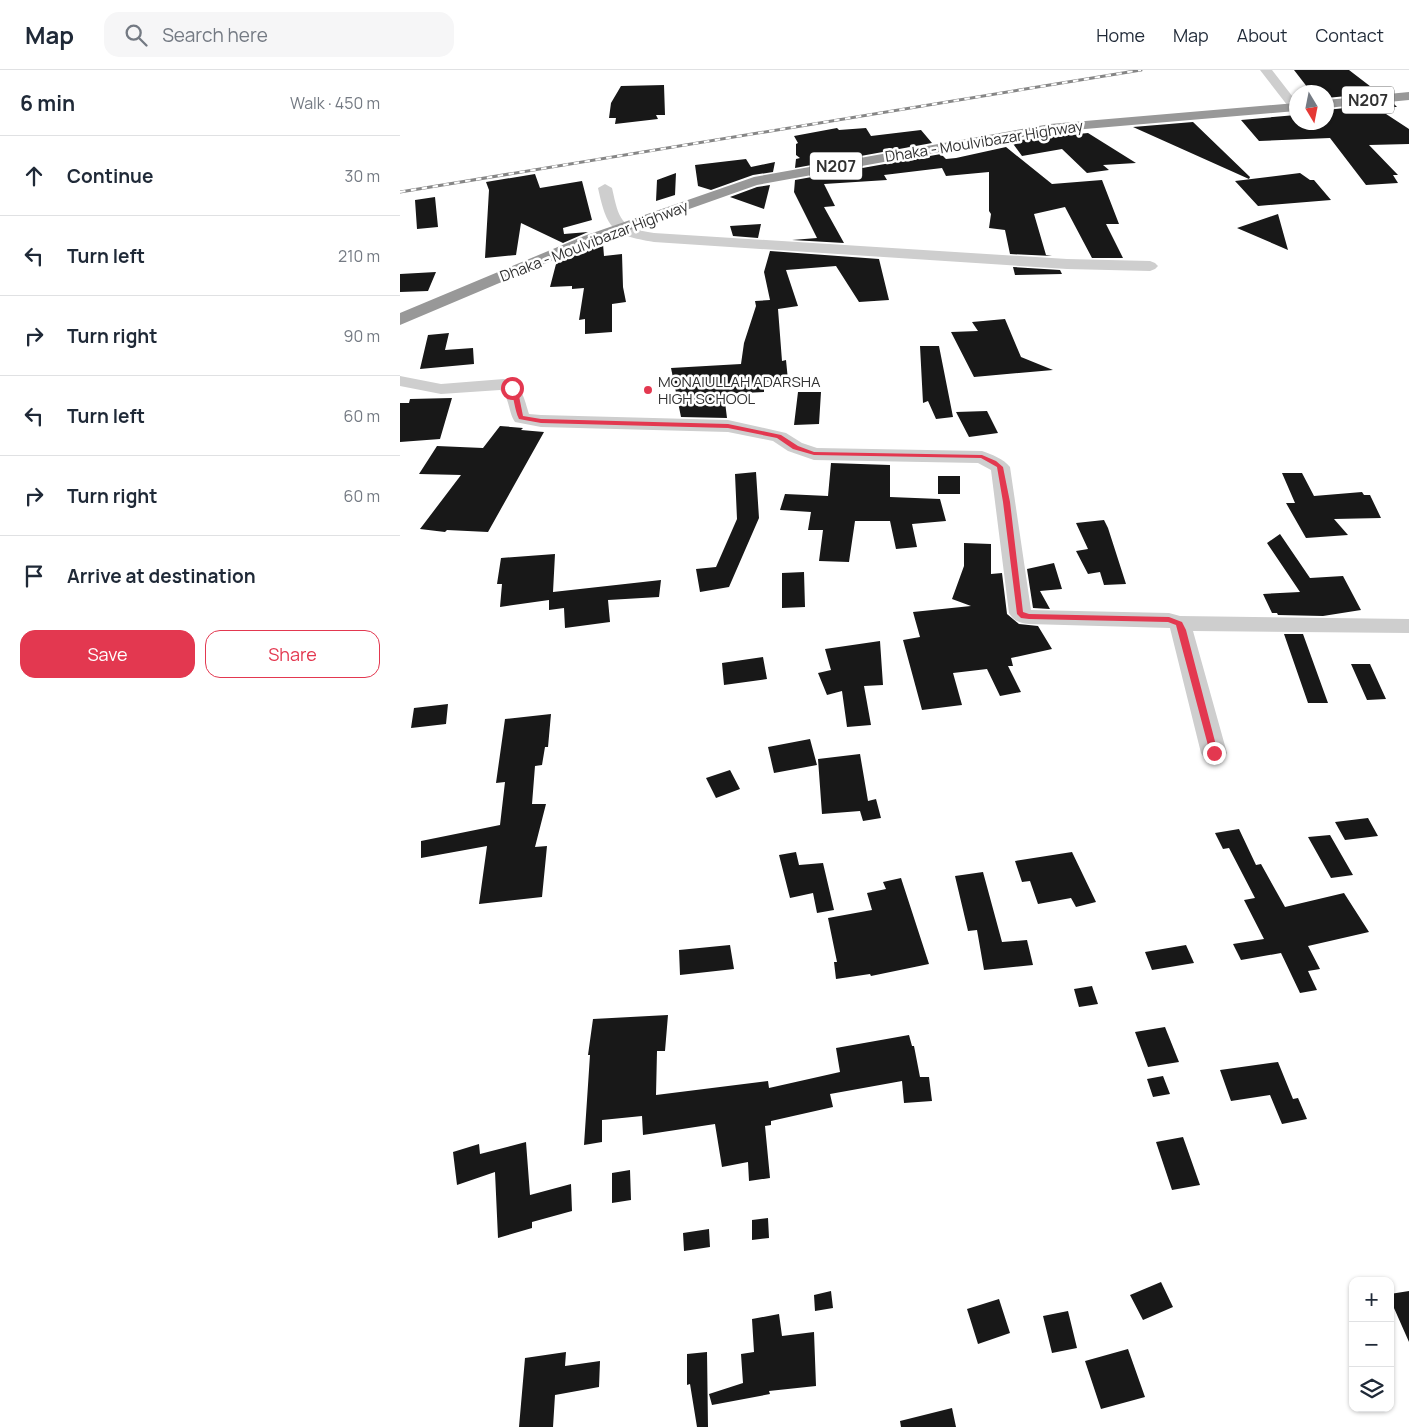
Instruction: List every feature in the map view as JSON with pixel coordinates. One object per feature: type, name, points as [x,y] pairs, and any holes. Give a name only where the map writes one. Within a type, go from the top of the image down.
[{"type":"highway","name":"N207","points":[[1334,103],[1409,96]]},
{"type":"highway","name":"Dhaka - Moulvibazar Highway","points":[[400,320],[590,239],[763,179],[1050,128],[1289,108]]},
{"type":"street","points":[[1266,70],[1289,98]]},
{"type":"street","points":[[605,188],[613,217],[621,228],[640,234],[691,241],[1067,264],[1150,266]]},
{"type":"street","points":[[400,381],[441,389],[504,384],[512,388],[516,396],[521,418],[541,421],[728,426],[779,437],[796,447],[814,454],[982,457],[1000,467],[1006,502],[1018,608],[1023,616],[1169,620],[1179,623],[1409,626]]},
{"type":"street","points":[[1179,623],[1214,753]]},
{"type":"building","points":[[1294,70],[1349,70],[1379,93],[1334,97],[1334,85],[1306,85]]},
{"type":"building","points":[[664,85],[665,115],[656,115],[658,119],[615,124],[616,118],[609,118],[611,103],[621,86]]},
{"type":"building","points":[[1393,103],[1397,107],[1386,107],[1391,111],[1383,112],[1409,129],[1409,144],[1369,145],[1398,175],[1393,175],[1398,183],[1366,185],[1330,138],[1259,141],[1241,120],[1289,116],[1289,130],[1334,130],[1334,109]]},
{"type":"building","points":[[1193,122],[1250,177],[1249,179],[1133,127]]},
{"type":"building","points":[[837,128],[839,130],[866,128],[871,136],[921,130],[932,143],[795,168],[796,159],[800,158],[796,155],[796,144],[798,143],[794,136]]},
{"type":"building","points":[[1088,133],[1136,163],[1103,165],[1109,170],[1087,173],[1062,149],[1022,156],[1011,141]]},
{"type":"building","points":[[1006,147],[1052,184],[1102,180],[1119,224],[1106,224],[1123,258],[1092,258],[1065,207],[1034,214],[1046,255],[1052,256],[1010,254],[1005,230],[989,228],[991,214],[989,211],[989,172],[946,176],[942,168],[884,175],[887,180],[824,184],[835,206],[824,207],[844,243],[792,240],[817,238],[794,192],[795,180],[941,154],[946,159],[956,158]]},
{"type":"building","points":[[746,159],[751,167],[775,162],[773,172],[753,175],[711,190],[698,186],[695,165]]},
{"type":"building","points":[[676,173],[675,195],[656,201],[657,180]]},
{"type":"building","points":[[1300,173],[1310,180],[1314,180],[1331,200],[1258,206],[1235,181]]},
{"type":"building","points":[[535,174],[540,188],[582,181],[592,220],[563,228],[564,234],[588,232],[563,243],[521,223],[516,255],[485,258],[489,190],[486,182]]},
{"type":"building","points":[[770,185],[764,209],[730,197],[757,187]]},
{"type":"building","points":[[435,197],[438,227],[417,229],[415,200]]},
{"type":"building","points":[[1278,214],[1288,250],[1237,228]]},
{"type":"building","points":[[761,224],[758,238],[733,236],[730,226]]},
{"type":"building","points":[[598,243],[603,244],[604,256],[622,254],[623,287],[626,302],[612,304],[612,332],[585,334],[585,319],[579,320],[584,288],[572,289],[572,286],[550,287],[556,264]]},
{"type":"building","points":[[770,251],[879,259],[889,300],[859,302],[836,266],[786,270],[798,306],[778,309],[782,361],[786,360],[788,380],[764,382],[764,392],[724,394],[727,418],[681,417],[671,368],[741,364],[744,343],[756,306],[755,301],[770,300],[764,272]]},
{"type":"building","points":[[1013,267],[1060,270],[1062,274],[1015,275]]},
{"type":"building","points":[[436,272],[428,291],[400,292],[400,274]]},
{"type":"building","points":[[1005,319],[1021,357],[1053,370],[974,377],[951,332],[978,331],[972,322]]},
{"type":"building","points":[[449,333],[445,350],[473,348],[474,364],[420,369],[428,335]]},
{"type":"building","points":[[920,346],[939,346],[953,417],[936,419],[928,401],[923,403]]},
{"type":"building","points":[[798,392],[821,392],[819,424],[794,425]]},
{"type":"building","points":[[452,398],[440,439],[400,442],[400,403],[409,403],[410,399]]},
{"type":"building","points":[[987,411],[998,433],[969,437],[956,412]]},
{"type":"building","points":[[500,426],[544,432],[488,532],[447,530],[445,532],[420,529],[461,475],[419,474],[437,446],[483,448]]},
{"type":"building","points":[[831,463],[890,465],[890,497],[940,499],[946,521],[912,524],[917,547],[896,549],[890,521],[855,521],[849,562],[819,561],[823,530],[808,530],[811,512],[780,510],[785,494],[828,496]]},
{"type":"building","points":[[756,472],[759,518],[729,587],[700,592],[696,569],[716,567],[737,519],[735,474]]},
{"type":"building","points":[[1282,473],[1302,473],[1314,496],[1362,492],[1364,495],[1370,495],[1381,518],[1334,519],[1348,535],[1306,538],[1286,503],[1295,503]]},
{"type":"building","points":[[938,476],[960,476],[960,494],[938,494]]},
{"type":"building","points":[[1104,520],[1126,584],[1104,585],[1100,572],[1088,574],[1076,551],[1088,549],[1076,523]]},
{"type":"building","points":[[1280,534],[1310,578],[1343,576],[1361,610],[1323,616],[1278,615],[1277,613],[1272,613],[1263,594],[1300,592],[1267,543]]},
{"type":"building","points":[[964,543],[991,544],[991,574],[1002,573],[1007,614],[1019,624],[1038,626],[1052,649],[1011,658],[1013,666],[1008,666],[1021,692],[1000,696],[987,669],[953,673],[962,705],[922,710],[903,640],[920,637],[913,612],[971,606],[952,599],[964,566]]},
{"type":"building","points":[[555,554],[553,592],[661,580],[659,597],[608,600],[610,622],[565,628],[564,608],[549,610],[549,600],[500,607],[502,584],[497,584],[501,558]]},
{"type":"building","points":[[1054,563],[1062,589],[1040,591],[1050,609],[1033,608],[1027,569]]},
{"type":"building","points":[[804,572],[805,607],[782,608],[782,573]]},
{"type":"building","points":[[1284,634],[1303,634],[1328,703],[1308,703]]},
{"type":"building","points":[[880,641],[883,685],[864,686],[871,725],[847,727],[842,691],[827,695],[818,673],[831,670],[825,649]]},
{"type":"building","points":[[763,657],[767,679],[724,685],[722,663]]},
{"type":"building","points":[[1351,664],[1370,664],[1386,699],[1367,700]]},
{"type":"building","points":[[448,704],[446,724],[411,728],[414,708]]},
{"type":"building","points":[[551,714],[548,747],[545,747],[542,765],[535,766],[532,804],[546,804],[535,847],[547,846],[542,897],[479,904],[487,846],[421,858],[421,841],[500,825],[505,782],[496,783],[505,719]]},
{"type":"building","points":[[810,739],[817,765],[774,773],[768,747]]},
{"type":"building","points":[[860,754],[868,801],[876,799],[881,818],[863,821],[860,811],[822,814],[818,759]]},
{"type":"building","points":[[730,770],[740,789],[716,798],[706,778]]},
{"type":"building","points":[[1368,818],[1378,836],[1345,840],[1335,822]]},
{"type":"building","points":[[1239,829],[1256,865],[1261,864],[1285,907],[1344,893],[1369,932],[1308,946],[1320,969],[1308,971],[1317,990],[1300,993],[1281,953],[1241,960],[1233,944],[1264,939],[1244,900],[1255,898],[1229,848],[1223,849],[1215,833]]},
{"type":"building","points":[[1330,835],[1353,875],[1331,878],[1308,837]]},
{"type":"building","points":[[796,852],[799,865],[823,863],[834,910],[817,913],[813,893],[790,898],[779,855]]},
{"type":"building","points":[[1072,852],[1096,902],[1076,907],[1071,898],[1038,904],[1030,881],[1022,882],[1015,861]]},
{"type":"building","points":[[983,872],[1002,942],[1027,940],[1033,965],[984,970],[977,930],[968,931],[955,876]]},
{"type":"building","points":[[901,878],[929,964],[871,976],[870,974],[836,979],[834,962],[837,962],[828,918],[872,910],[867,893],[886,889],[883,882]]},
{"type":"building","points":[[730,945],[734,969],[680,975],[679,950]]},
{"type":"building","points":[[1186,945],[1194,963],[1152,970],[1145,952]]},
{"type":"building","points":[[1092,986],[1098,1004],[1079,1007],[1074,989]]},
{"type":"building","points":[[668,1015],[665,1051],[657,1051],[656,1095],[768,1081],[769,1088],[840,1072],[836,1048],[909,1035],[912,1046],[914,1046],[920,1077],[929,1077],[932,1101],[904,1103],[902,1081],[830,1094],[833,1107],[771,1121],[771,1125],[765,1126],[770,1178],[749,1181],[748,1162],[722,1167],[715,1124],[643,1135],[642,1116],[602,1120],[602,1142],[584,1145],[590,1055],[588,1055],[593,1019]]},
{"type":"building","points":[[1165,1027],[1179,1062],[1148,1067],[1135,1032]]},
{"type":"building","points":[[1278,1062],[1293,1099],[1298,1098],[1307,1119],[1282,1124],[1270,1095],[1231,1101],[1220,1070]]},
{"type":"building","points":[[1163,1076],[1170,1094],[1153,1097],[1147,1079]]},
{"type":"building","points":[[1183,1137],[1200,1185],[1172,1190],[1156,1142]]},
{"type":"building","points":[[526,1142],[530,1195],[571,1184],[572,1211],[532,1222],[532,1228],[498,1238],[495,1172],[457,1185],[453,1152],[479,1144],[480,1154]]},
{"type":"building","points":[[630,1170],[631,1200],[612,1203],[612,1173]]},
{"type":"building","points":[[768,1218],[769,1238],[752,1240],[752,1220]]},
{"type":"building","points":[[709,1229],[710,1247],[684,1251],[683,1233]]},
{"type":"building","points":[[1161,1282],[1173,1307],[1143,1320],[1130,1295]]},
{"type":"building","points":[[831,1291],[833,1308],[815,1311],[814,1295]]},
{"type":"building","points":[[1409,1291],[1409,1342],[1394,1308],[1394,1293]]},
{"type":"building","points":[[999,1299],[1010,1333],[978,1344],[967,1309]]},
{"type":"building","points":[[1068,1311],[1077,1348],[1052,1353],[1043,1316]]},
{"type":"building","points":[[779,1314],[782,1336],[814,1332],[816,1386],[769,1391],[770,1394],[712,1405],[709,1394],[743,1383],[741,1354],[754,1352],[752,1319]]},
{"type":"building","points":[[1128,1349],[1145,1397],[1101,1409],[1085,1361]]},
{"type":"building","points":[[566,1352],[565,1366],[600,1361],[599,1387],[555,1395],[553,1427],[519,1427],[525,1358]]},
{"type":"building","points":[[707,1352],[708,1427],[697,1427],[690,1384],[687,1385],[687,1354]]},
{"type":"building","points":[[952,1408],[956,1427],[901,1427],[900,1421]]},
{"type":"railway","points":[[400,192],[1141,70]]},
{"type":"place","name":"MONAIULLAH ADARSHA HIGH SCHOOL","points":[[648,390]]},
{"type":"route","points":[[512,388],[516,396],[521,418],[541,421],[728,426],[779,437],[796,447],[814,454],[982,457],[993,462],[1000,467],[1020,613],[1023,616],[1029,617],[1169,620],[1179,623],[1214,753]]}]
